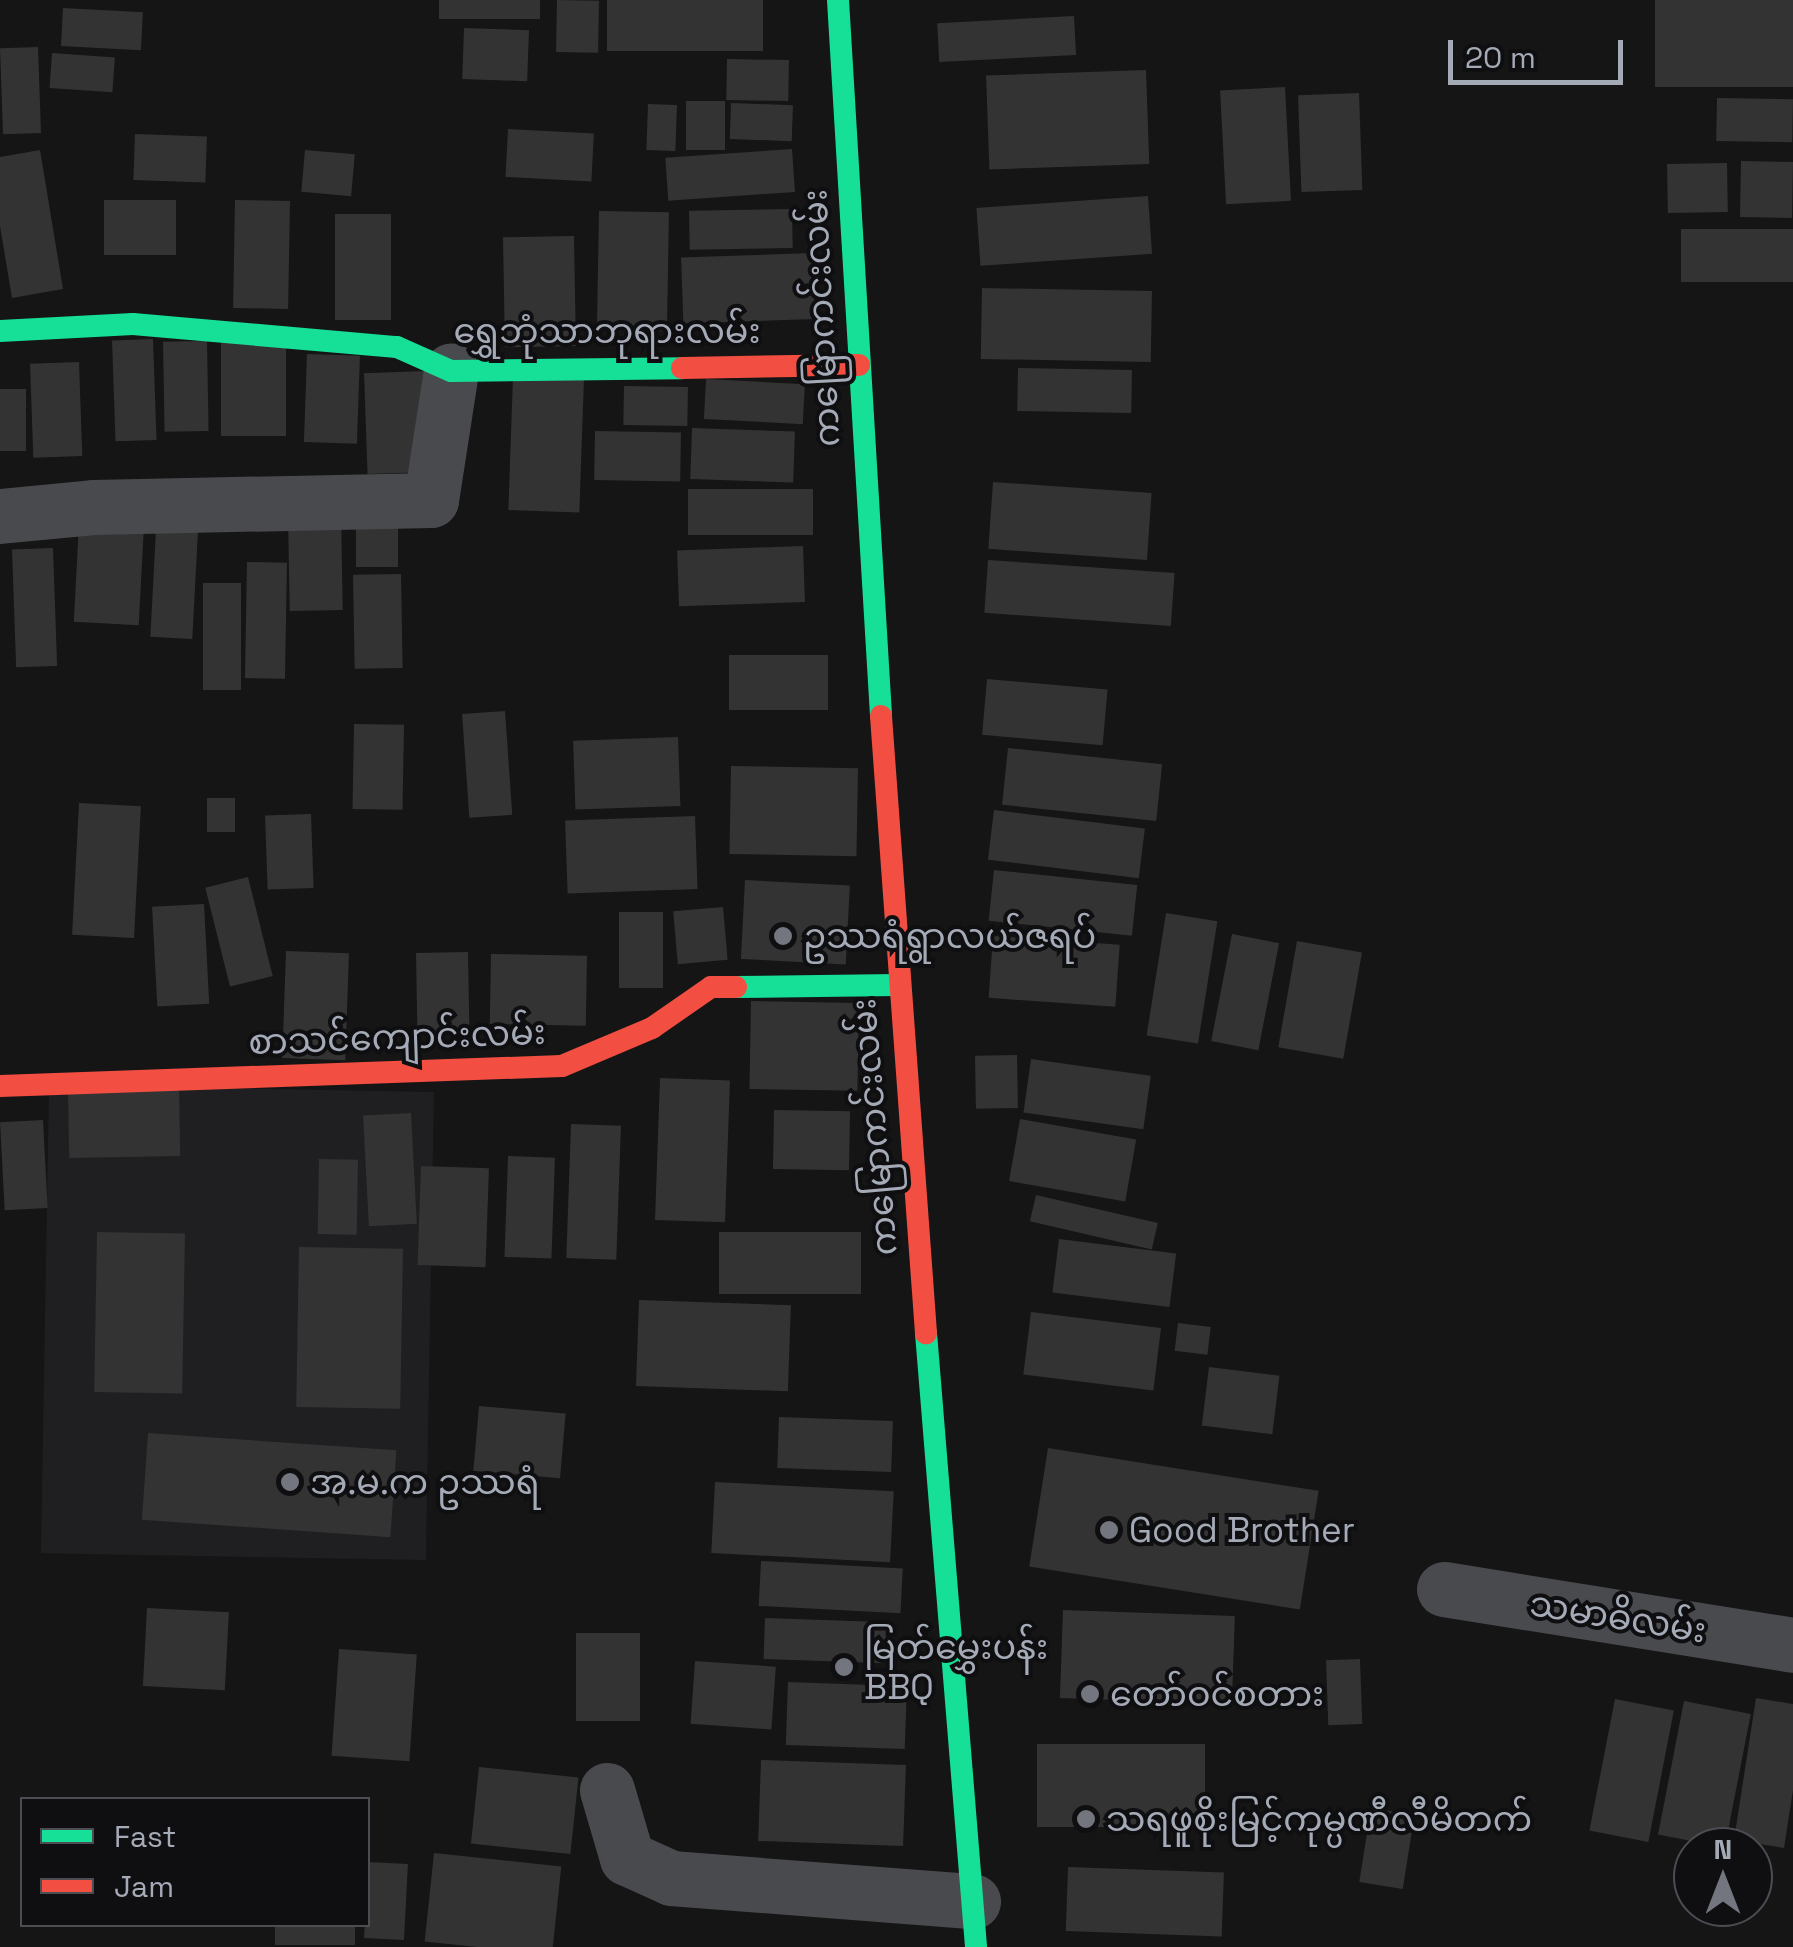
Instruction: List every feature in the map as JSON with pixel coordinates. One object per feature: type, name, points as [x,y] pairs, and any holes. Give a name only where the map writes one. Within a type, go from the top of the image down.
[{"type":"main road","name":"ကမြောကင်းလမ်း","points":[[838,0],[897,985],[974,1924]]},
{"type":"main road","name":"ရွှေဘုံသာဘုရားလမ်း","points":[[0,332],[171,327],[397,347],[451,371],[859,366]]},
{"type":"main road","name":"စာသင်ကျောင်းလမ်း","points":[[0,1086],[562,1066],[652,1028],[712,987],[897,985]]},
{"type":"street","points":[[0,516],[93,507],[431,500],[451,371]]},
{"type":"street","name":"သမာဓိလမ်း","points":[[1444,1589],[1793,1645]]},
{"type":"street","points":[[607,1790],[627,1858],[671,1878],[974,1924]]},
{"type":"shaded area","points":[[49,1085],[434,1092],[426,1560],[41,1553]]},
{"type":"building","points":[[439,0],[540,0],[540,19],[439,19]]},
{"type":"building","points":[[557,0],[599,1],[598,53],[556,52]]},
{"type":"building","points":[[607,0],[763,0],[763,51],[607,51]]},
{"type":"building","points":[[1655,0],[1793,0],[1793,87],[1655,87]]},
{"type":"building","points":[[63,8],[143,12],[141,50],[61,46]]},
{"type":"building","points":[[1074,16],[1076,55],[939,62],[937,23]]},
{"type":"building","points":[[464,28],[529,30],[527,81],[462,79]]},
{"type":"building","points":[[38,47],[41,133],[3,134],[0,48]]},
{"type":"building","points":[[52,53],[115,57],[112,92],[50,88]]},
{"type":"building","points":[[727,59],[789,60],[788,101],[726,100]]},
{"type":"building","points":[[1146,70],[1149,164],[989,170],[986,76]]},
{"type":"building","points":[[1285,87],[1291,201],[1226,204],[1220,90]]},
{"type":"building","points":[[1359,93],[1362,190],[1301,192],[1298,95]]},
{"type":"building","points":[[1717,98],[1793,99],[1792,142],[1716,141]]},
{"type":"building","points":[[686,101],[725,101],[725,150],[686,150]]},
{"type":"building","points":[[731,103],[793,105],[792,141],[730,139]]},
{"type":"building","points":[[648,104],[677,105],[675,151],[646,150]]},
{"type":"building","points":[[508,129],[594,134],[591,181],[505,177]]},
{"type":"building","points":[[135,134],[207,137],[205,182],[133,180]]},
{"type":"building","points":[[792,149],[795,192],[668,201],[665,158]]},
{"type":"building","points":[[40,150],[63,289],[12,298],[0,226],[0,157]]},
{"type":"building","points":[[305,150],[355,154],[351,196],[301,192]]},
{"type":"building","points":[[1741,161],[1793,162],[1792,218],[1740,217]]},
{"type":"building","points":[[1727,163],[1728,212],[1668,213],[1667,164]]},
{"type":"building","points":[[1148,196],[1152,254],[980,266],[976,208]]},
{"type":"building","points":[[104,200],[176,200],[176,255],[104,255]]},
{"type":"building","points":[[235,200],[290,201],[288,309],[233,308]]},
{"type":"building","points":[[792,209],[793,248],[690,250],[689,211]]},
{"type":"building","points":[[599,211],[669,212],[667,331],[597,330]]},
{"type":"building","points":[[335,214],[391,214],[391,320],[335,320]]},
{"type":"building","points":[[1681,229],[1793,229],[1793,282],[1681,282]]},
{"type":"building","points":[[574,236],[576,346],[505,347],[503,237]]},
{"type":"building","points":[[813,253],[815,319],[683,324],[681,258]]},
{"type":"building","points":[[982,288],[1152,291],[1151,362],[981,359]]},
{"type":"building","points":[[153,339],[157,440],[116,441],[112,340]]},
{"type":"building","points":[[221,340],[286,340],[286,436],[221,436]]},
{"type":"building","points":[[207,341],[209,431],[165,432],[163,342]]},
{"type":"building","points":[[307,354],[360,356],[357,444],[304,442]]},
{"type":"building","points":[[79,362],[82,456],[33,458],[30,364]]},
{"type":"building","points":[[1018,368],[1132,370],[1131,413],[1017,411]]},
{"type":"building","points":[[425,371],[429,472],[368,474],[364,373]]},
{"type":"building","points":[[513,377],[584,379],[579,512],[508,510]]},
{"type":"building","points":[[706,379],[805,384],[803,424],[704,419]]},
{"type":"building","points":[[624,386],[688,387],[687,426],[623,425]]},
{"type":"building","points":[[0,389],[26,389],[26,451],[0,451]]},
{"type":"building","points":[[692,428],[795,432],[793,483],[690,479]]},
{"type":"building","points":[[595,431],[681,433],[680,481],[594,480]]},
{"type":"building","points":[[993,482],[1152,493],[1147,560],[988,549]]},
{"type":"building","points":[[688,489],[813,489],[813,535],[688,535]]},
{"type":"building","points":[[157,510],[199,512],[192,639],[150,637]]},
{"type":"building","points":[[341,513],[343,610],[290,611],[288,514]]},
{"type":"building","points":[[356,514],[398,514],[398,567],[356,567]]},
{"type":"building","points":[[79,523],[144,526],[139,625],[74,622]]},
{"type":"building","points":[[803,546],[805,602],[679,606],[677,550]]},
{"type":"building","points":[[53,548],[57,666],[16,667],[12,549]]},
{"type":"building","points":[[988,560],[1175,573],[1171,626],[984,613]]},
{"type":"building","points":[[247,562],[287,563],[285,679],[245,678]]},
{"type":"building","points":[[401,574],[403,668],[355,669],[353,575]]},
{"type":"building","points":[[203,583],[241,583],[241,690],[203,690]]},
{"type":"building","points":[[729,655],[828,655],[828,710],[729,710]]},
{"type":"building","points":[[987,679],[1108,690],[1103,745],[982,735]]},
{"type":"building","points":[[505,711],[512,815],[469,818],[462,714]]},
{"type":"building","points":[[354,724],[404,725],[403,810],[353,809]]},
{"type":"building","points":[[678,737],[680,806],[575,810],[573,741]]},
{"type":"building","points":[[1008,748],[1162,764],[1156,821],[1002,805]]},
{"type":"building","points":[[731,766],[858,768],[856,856],[729,854]]},
{"type":"building","points":[[207,798],[235,798],[235,832],[207,832]]},
{"type":"building","points":[[79,803],[141,806],[134,938],[72,935]]},
{"type":"building","points":[[994,810],[1145,829],[1139,878],[988,860]]},
{"type":"building","points":[[311,814],[314,888],[268,890],[265,816]]},
{"type":"building","points":[[695,816],[698,889],[568,893],[565,821]]},
{"type":"building","points":[[994,870],[1137,885],[1132,936],[989,921]]},
{"type":"building","points":[[248,877],[273,976],[230,987],[205,888]]},
{"type":"building","points":[[745,880],[850,885],[846,964],[741,959]]},
{"type":"building","points":[[204,904],[209,1004],[157,1007],[152,907]]},
{"type":"building","points":[[723,907],[728,960],[678,964],[673,911]]},
{"type":"building","points":[[619,912],[663,912],[663,988],[619,988]]},
{"type":"building","points":[[1166,913],[1217,921],[1198,1044],[1147,1035]]},
{"type":"building","points":[[1232,934],[1279,943],[1258,1050],[1211,1041]]},
{"type":"building","points":[[993,936],[1120,945],[1115,1007],[989,998]]},
{"type":"building","points":[[1297,941],[1362,952],[1343,1059],[1278,1047]]},
{"type":"building","points":[[286,951],[349,953],[345,1060],[282,1058]]},
{"type":"building","points":[[468,952],[469,1033],[417,1034],[416,953]]},
{"type":"building","points":[[491,954],[587,956],[586,1026],[490,1024]]},
{"type":"building","points":[[751,1001],[859,1003],[857,1091],[749,1089]]},
{"type":"building","points":[[1017,1055],[1018,1108],[976,1109],[975,1056]]},
{"type":"building","points":[[1031,1059],[1151,1076],[1143,1129],[1023,1112]]},
{"type":"building","points":[[660,1078],[730,1080],[725,1222],[655,1220]]},
{"type":"building","points":[[179,1087],[180,1156],[69,1158],[68,1089]]},
{"type":"building","points":[[774,1110],[850,1111],[849,1170],[773,1169]]},
{"type":"building","points":[[411,1113],[417,1224],[369,1226],[363,1116]]},
{"type":"building","points":[[1020,1119],[1136,1139],[1125,1202],[1009,1181]]},
{"type":"building","points":[[43,1120],[48,1208],[5,1210],[0,1122]]},
{"type":"building","points":[[571,1124],[621,1126],[616,1260],[566,1258]]},
{"type":"building","points":[[508,1156],[555,1158],[551,1259],[504,1257]]},
{"type":"building","points":[[319,1159],[358,1160],[357,1235],[318,1234]]},
{"type":"building","points":[[421,1166],[489,1168],[486,1267],[418,1265]]},
{"type":"building","points":[[1036,1195],[1158,1223],[1152,1249],[1030,1221]]},
{"type":"building","points":[[97,1232],[185,1234],[182,1394],[94,1392]]},
{"type":"building","points":[[719,1232],[861,1232],[861,1294],[719,1294]]},
{"type":"building","points":[[1059,1239],[1176,1253],[1170,1307],[1052,1293]]},
{"type":"building","points":[[299,1247],[403,1249],[400,1409],[296,1407]]},
{"type":"building","points":[[639,1300],[791,1305],[788,1391],[636,1386]]},
{"type":"building","points":[[1031,1312],[1161,1328],[1153,1390],[1023,1375]]},
{"type":"building","points":[[1178,1323],[1211,1327],[1207,1355],[1175,1351]]},
{"type":"building","points":[[1209,1367],[1279,1376],[1272,1434],[1202,1426]]},
{"type":"building","points":[[479,1406],[566,1414],[560,1478],[473,1471]]},
{"type":"building","points":[[779,1417],[893,1421],[891,1472],[777,1468]]},
{"type":"building","points":[[148,1433],[396,1450],[390,1537],[142,1520]]},
{"type":"building","points":[[1048,1448],[1319,1491],[1300,1609],[1029,1567]]},
{"type":"building","points":[[715,1482],[894,1491],[890,1562],[711,1553]]},
{"type":"building","points":[[761,1561],[903,1568],[900,1613],[759,1606]]},
{"type":"building","points":[[147,1608],[229,1612],[225,1690],[143,1686]]},
{"type":"building","points":[[1063,1610],[1235,1616],[1232,1704],[1060,1698]]},
{"type":"building","points":[[765,1618],[889,1622],[887,1663],[764,1659]]},
{"type":"building","points":[[576,1633],[640,1633],[640,1721],[576,1721]]},
{"type":"building","points":[[339,1649],[417,1654],[409,1761],[332,1756]]},
{"type":"building","points":[[1360,1659],[1362,1724],[1328,1725],[1326,1660]]},
{"type":"building","points":[[695,1661],[776,1667],[771,1729],[691,1724]]},
{"type":"building","points":[[788,1682],[907,1686],[905,1749],[786,1745]]},
{"type":"building","points":[[1756,1698],[1793,1704],[1793,1790],[1784,1848],[1773,1846],[1773,1827],[1736,1827]]},
{"type":"building","points":[[1615,1699],[1674,1710],[1648,1842],[1589,1831]]},
{"type":"building","points":[[1684,1701],[1751,1714],[1729,1827],[1673,1827],[1673,1837],[1658,1835]]},
{"type":"building","points":[[1037,1744],[1205,1744],[1205,1827],[1037,1827]]},
{"type":"building","points":[[761,1760],[906,1765],[903,1846],[758,1841]]},
{"type":"building","points":[[479,1767],[578,1777],[570,1854],[471,1844]]},
{"type":"building","points":[[1371,1808],[1414,1815],[1403,1889],[1359,1882]]},
{"type":"building","points":[[434,1853],[561,1866],[553,1947],[477,1947],[425,1942]]},
{"type":"building","points":[[370,1862],[408,1864],[404,1940],[364,1938],[365,1927],[370,1927]]},
{"type":"building","points":[[1068,1867],[1224,1872],[1222,1936],[1066,1931]]},
{"type":"building","points":[[275,1927],[355,1927],[355,1945],[275,1945]]},
{"type":"traffic: fast","points":[[838,0],[881,716]]},
{"type":"traffic: fast","points":[[0,331],[133,324],[397,347],[451,371],[682,368]]},
{"type":"traffic: fast","points":[[736,987],[897,985]]},
{"type":"traffic: fast","points":[[926,1333],[976,1947]]},
{"type":"traffic: jam","points":[[682,368],[859,365]]},
{"type":"traffic: jam","points":[[881,716],[926,1333]]},
{"type":"traffic: jam","points":[[0,1086],[562,1066],[652,1028],[711,987],[736,987]]},
{"type":"place","name":"ဥဿရံရွာလယ်ဇရပ်","points":[[783,936]]},
{"type":"place","name":"အ.မ.က ဥဿရံ","points":[[290,1482]]},
{"type":"place","name":"Good Brother","points":[[1109,1530]]},
{"type":"place","name":"မြတ်မွှေးပန်း BBQ","points":[[844,1667]]},
{"type":"place","name":"တော်ဝင်စတား","points":[[1090,1694]]},
{"type":"place","name":"သရဖူစိုးမြင့်ကုမ္ပဏီလီမိတက်","points":[[1086,1819]]}]
